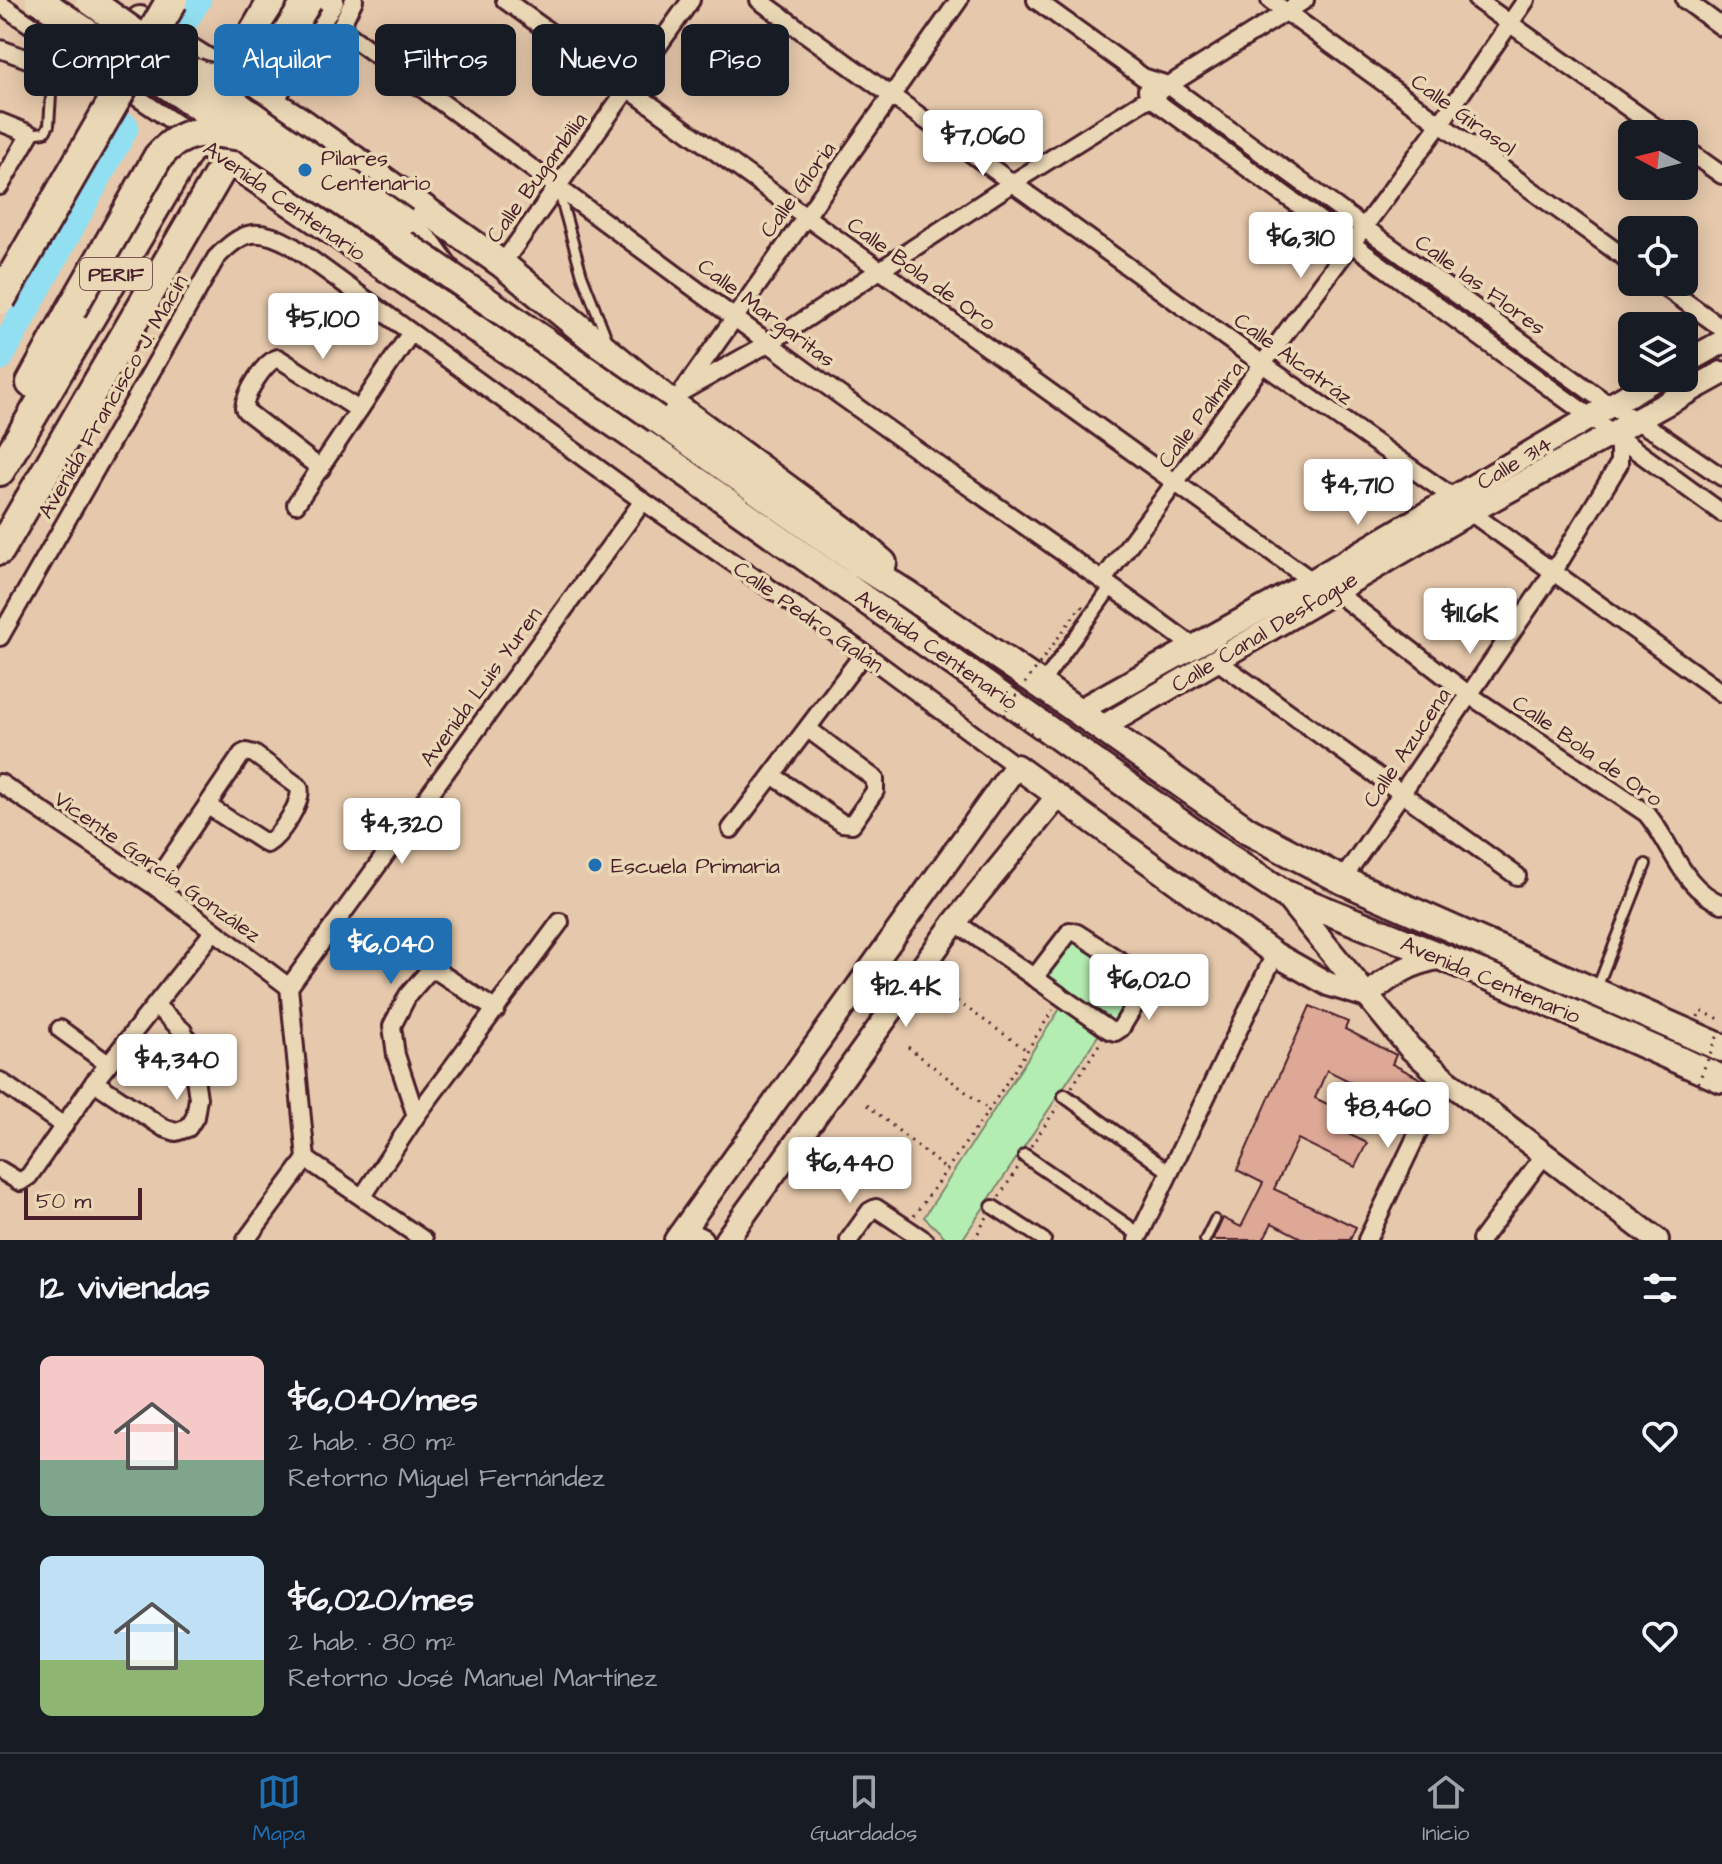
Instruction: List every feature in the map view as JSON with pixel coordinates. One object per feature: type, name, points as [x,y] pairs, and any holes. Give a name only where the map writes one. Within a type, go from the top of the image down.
[{"type":"highway","points":[[0,260],[149,0]]},
{"type":"highway","points":[[0,299],[172,0]]},
{"type":"highway","name":"PERIF","points":[[259,24],[273,0]]},
{"type":"highway","points":[[198,74],[226,77],[260,66],[282,43],[308,0]]},
{"type":"highway","name":"PERIF","points":[[0,550],[235,148],[268,101],[329,0]]},
{"type":"highway","name":"PERIF","points":[[0,471],[218,96]]},
{"type":"highway","points":[[0,441],[158,157],[168,145],[182,136],[195,133],[210,132],[235,148]]},
{"type":"main road","points":[[39,0],[235,148]]},
{"type":"main road","points":[[89,0],[124,24]]},
{"type":"main road","name":"Avenida Centenario","points":[[107,0],[214,66]]},
{"type":"main road","points":[[198,75],[404,222],[440,260],[457,291],[468,325]]},
{"type":"main road","name":"Avenida Centenario","points":[[260,96],[502,264],[858,563],[1043,676],[1078,711],[1248,831],[1342,880],[1722,1048]]},
{"type":"main road","points":[[262,183],[257,158],[263,141],[276,128],[302,122]]},
{"type":"main road","name":"Avenida Centenario","points":[[196,138],[235,148],[670,404]]},
{"type":"main road","name":"Avenida Centenario","points":[[235,148],[262,183],[668,460],[1283,893],[1443,957],[1710,1081]]},
{"type":"street","points":[[96,24],[107,0]]},
{"type":"street","name":"Calle Margaritas","points":[[354,0],[341,26],[346,33],[558,185],[769,343],[1194,647]]},
{"type":"street","name":"Calle Bola de Oro","points":[[505,0],[539,24]]},
{"type":"street","name":"Calle Bugambilia","points":[[665,36],[691,0]]},
{"type":"street","name":"Calle Alcatráz","points":[[759,0],[1722,693]]},
{"type":"street","name":"Calle Gloria","points":[[670,404],[959,0]]},
{"type":"street","name":"Calle las Flores","points":[[1036,0],[1143,77],[1168,85],[1364,226],[1600,411],[1613,432],[1722,513]]},
{"type":"street","name":"Calle Girasol","points":[[1270,0],[1618,253]]},
{"type":"street","points":[[670,404],[769,343],[1014,182],[1305,0]]},
{"type":"street","points":[[1477,0],[1645,120]]},
{"type":"street","name":"Calle Palmira","points":[[1108,583],[1175,483],[1440,124],[1526,0]]},
{"type":"street","points":[[1685,0],[1722,27]]},
{"type":"street","points":[[0,4],[31,24]]},
{"type":"street","points":[[0,49],[24,56]]},
{"type":"street","points":[[1143,77],[1150,97]]},
{"type":"street","points":[[136,96],[196,138]]},
{"type":"street","name":"Calle Bugambilia","points":[[502,264],[622,96]]},
{"type":"street","name":"Calle Bola de Oro","points":[[639,96],[1468,694],[1646,813],[1660,830],[1695,888],[1722,904]]},
{"type":"street","name":"Calle las Flores","points":[[1150,97],[1351,245],[1600,411],[1636,419]]},
{"type":"street","points":[[0,122],[30,134],[0,186]]},
{"type":"street","points":[[1698,158],[1722,175]]},
{"type":"street","name":"Calle Pedro Galán","points":[[253,232],[273,235],[291,245],[643,501],[864,653],[1275,954],[1328,984],[1367,996]]},
{"type":"street","name":"Avenida Francisco J. Macín","points":[[0,637],[216,258],[233,240],[253,232]]},
{"type":"street","points":[[1677,296],[1722,328]]},
{"type":"street","points":[[296,504],[410,334]]},
{"type":"street","points":[[1698,355],[1722,342]]},
{"type":"street","points":[[321,469],[246,411],[244,402],[253,386],[270,361],[283,359],[359,410]]},
{"type":"street","points":[[1462,505],[1613,432],[1722,373]]},
{"type":"street","name":"Calle 314","points":[[1078,711],[1194,647],[1322,586],[1462,505],[1633,392]]},
{"type":"street","points":[[1636,419],[1722,477]]},
{"type":"street","name":"Calle Azucena","points":[[1342,880],[1554,571],[1619,464],[1619,448],[1613,432]]},
{"type":"street","name":"Avenida Luis Yuren","points":[[289,987],[643,501]]},
{"type":"street","points":[[1043,676],[1108,583]]},
{"type":"street","name":"Calle Canal Desfogue","points":[[1101,728],[1216,660],[1322,586]]},
{"type":"street","points":[[731,829],[864,653]]},
{"type":"street","points":[[1216,660],[1517,876]]},
{"type":"street","points":[[772,775],[842,823],[852,824],[875,791],[875,779],[808,729]]},
{"type":"street","points":[[153,885],[239,757],[246,752],[254,754],[299,787],[301,794],[274,840],[267,844],[208,806]]},
{"type":"street","points":[[688,1236],[1016,766]]},
{"type":"street","name":"Vicente García González","points":[[0,783],[153,885],[289,987]]},
{"type":"street","points":[[726,1240],[955,922],[1058,796]]},
{"type":"street","points":[[1283,893],[1410,1048],[1645,1236]]},
{"type":"street","points":[[363,1196],[416,1116],[560,922]]},
{"type":"street","points":[[955,922],[1034,978],[1115,1032],[1121,1028],[1148,983],[1145,977],[1070,931],[1034,978]]},
{"type":"street","points":[[0,1170],[20,1182],[29,1176],[94,1082],[157,1007],[213,932]]},
{"type":"street","points":[[1296,966],[1309,966],[1319,960],[1323,945],[1319,936]]},
{"type":"street","points":[[1025,1156],[1139,1237],[1275,954]]},
{"type":"street","points":[[1367,996],[1407,966],[1421,960],[1443,957]]},
{"type":"street","points":[[416,1116],[396,1055],[392,1028],[408,995],[428,972],[437,971],[496,1010]]},
{"type":"street","points":[[246,1240],[306,1159],[289,987]]},
{"type":"street","points":[[94,1082],[164,1128],[176,1132],[188,1128],[195,1117],[198,1098],[190,1044],[183,1031],[157,1007]]},
{"type":"street","points":[[60,1029],[108,1064]]},
{"type":"street","points":[[1367,1240],[1444,1078]]},
{"type":"street","points":[[0,1081],[64,1126]]},
{"type":"street","points":[[1065,1096],[1171,1173]]},
{"type":"street","points":[[1481,1240],[1545,1154]]},
{"type":"street","points":[[306,1159],[424,1240]]},
{"type":"street","points":[[993,1207],[1044,1240]]},
{"type":"street","points":[[849,1240],[873,1209],[880,1210],[902,1234],[924,1240]]},
{"type":"lane","points":[[30,134],[45,132],[49,125],[51,96]]},
{"type":"lane","points":[[558,185],[582,275],[614,358]]},
{"type":"lane","points":[[1595,993],[1646,864]]},
{"type":"lane","points":[[1205,1240],[1215,1220]]},
{"type":"path","points":[[1038,738],[1003,714],[1081,606],[1086,610],[1043,676]]},
{"type":"path","points":[[944,992],[1028,1051]]},
{"type":"path","points":[[902,1234],[948,1171],[1062,997]]},
{"type":"path","points":[[1700,1011],[1722,1022],[1710,1081]]},
{"type":"path","points":[[908,1047],[989,1110]]},
{"type":"path","points":[[867,1105],[948,1171]]},
{"type":"green space","points":[[1075,927],[1148,978],[1112,1026],[1107,1022],[962,1240],[948,1240],[924,1217],[1069,995],[1040,973]]},
{"type":"building","points":[[1310,1006],[1348,1022],[1345,1029],[1396,1055],[1392,1064],[1429,1083],[1409,1124],[1371,1106],[1377,1095],[1327,1070],[1315,1098],[1348,1114],[1340,1130],[1367,1143],[1355,1167],[1298,1139],[1274,1189],[1356,1227],[1350,1240],[1305,1240],[1272,1223],[1264,1238],[1268,1240],[1213,1240],[1223,1218],[1241,1227],[1263,1183],[1237,1170]]},
{"type":"waterway","points":[[184,22],[197,0]]},
{"type":"waterway","points":[[0,357],[125,127]]},
{"type":"place","name":"Pilares Centenario","points":[[305,170]]},
{"type":"place","name":"Escuela Primaria","points":[[595,865]]}]
